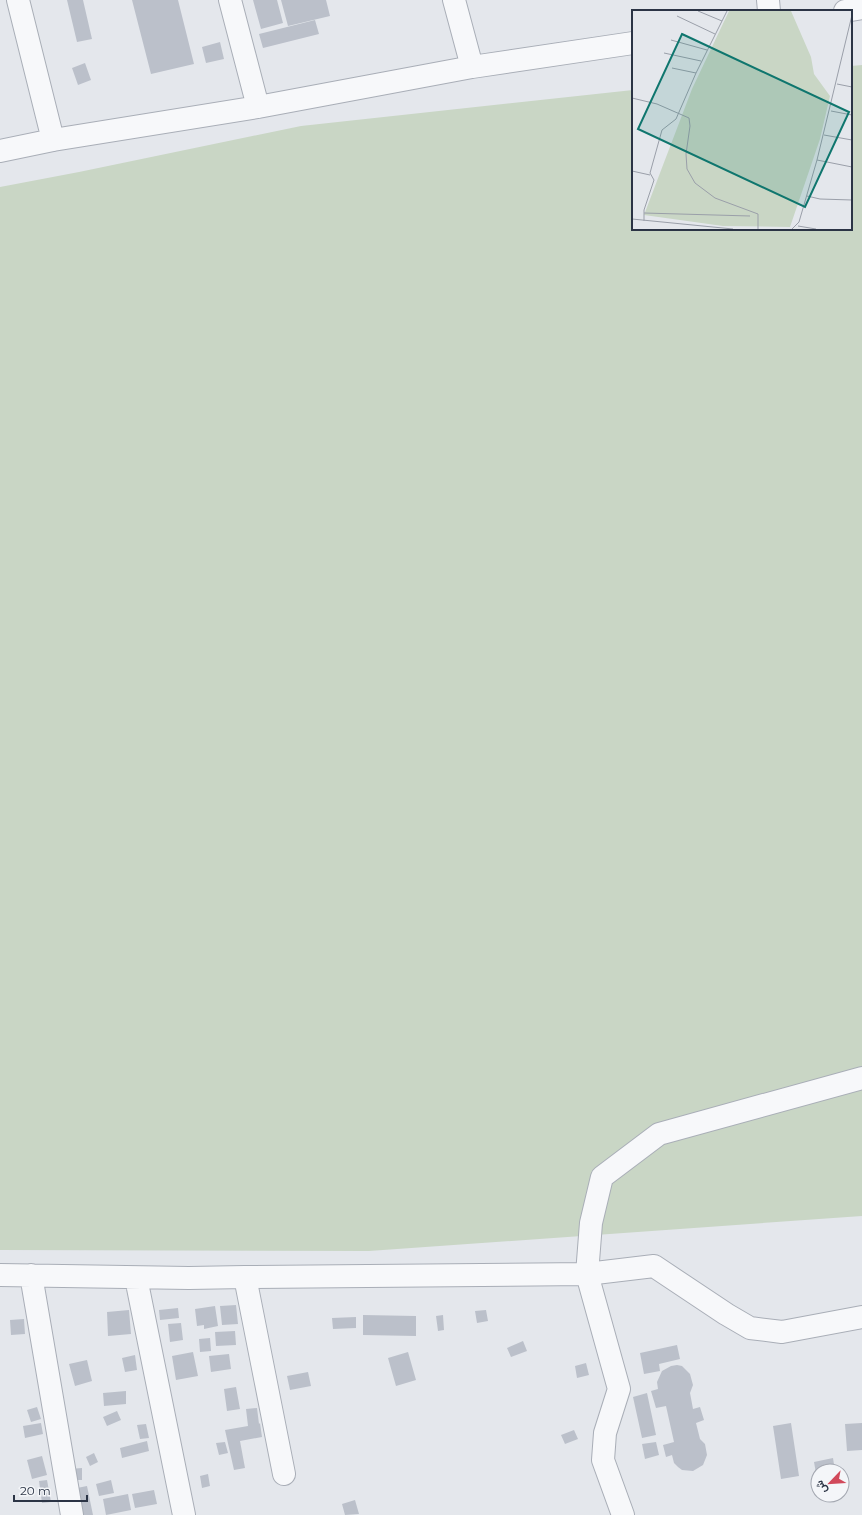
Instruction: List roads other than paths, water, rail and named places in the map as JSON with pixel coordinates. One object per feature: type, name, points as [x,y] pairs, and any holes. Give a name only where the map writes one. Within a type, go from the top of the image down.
[{"type":"street","points":[[18,0],[53,140]]},
{"type":"street","points":[[230,0],[258,107]]},
{"type":"street","points":[[454,0],[472,67]]},
{"type":"street","points":[[768,0],[770,10]]},
{"type":"street","points":[[851,10],[862,8]]},
{"type":"street","points":[[0,151],[53,140],[258,107],[472,67],[632,43]]},
{"type":"street","points":[[623,1515],[603,1460],[605,1433],[619,1389],[586,1274],[591,1223],[602,1177],[659,1134],[862,1078]]},
{"type":"street","points":[[0,1274],[189,1278],[245,1276],[586,1274],[654,1266],[726,1314],[750,1328],[782,1332],[862,1317]]},
{"type":"street","points":[[31,1275],[72,1515]]},
{"type":"street","points":[[245,1276],[284,1474]]},
{"type":"street","points":[[136,1278],[184,1515]]}]
